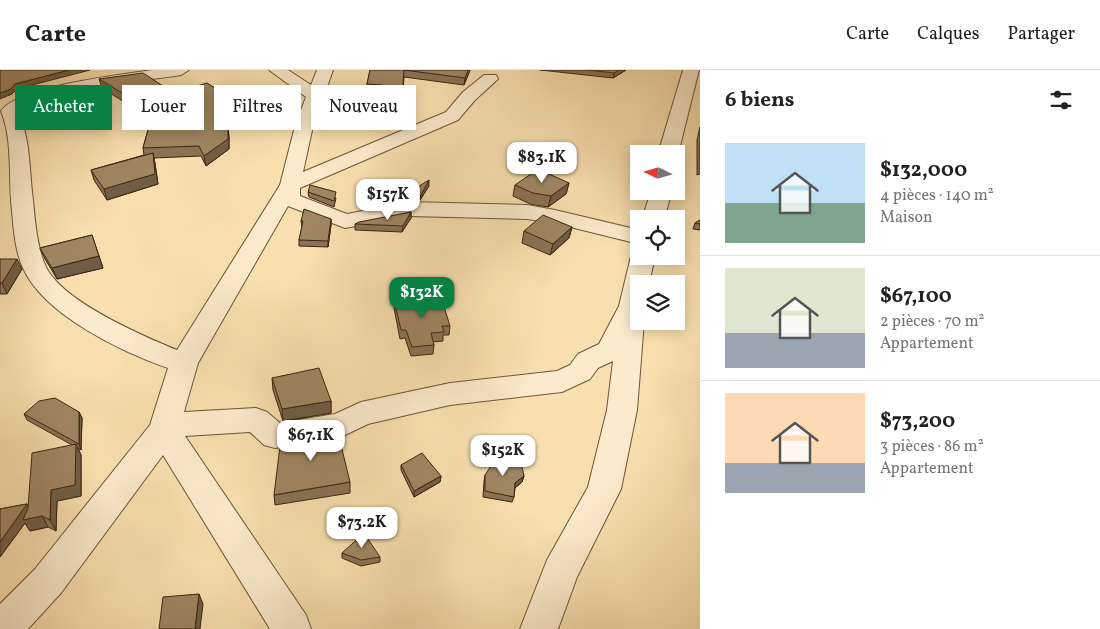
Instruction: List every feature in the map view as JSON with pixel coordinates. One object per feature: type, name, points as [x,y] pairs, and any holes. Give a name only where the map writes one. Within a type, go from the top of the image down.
[{"type":"street","points":[[91,85],[181,70]]},
{"type":"street","points":[[277,70],[311,92]]},
{"type":"street","points":[[319,85],[325,70]]},
{"type":"street","points":[[670,145],[672,130],[688,85],[691,70]]},
{"type":"street","points":[[2,629],[48,580],[164,430],[184,363],[290,185],[452,116],[469,96],[490,79]]},
{"type":"street","points":[[311,106],[304,126],[290,185],[289,198],[345,221],[409,209],[527,212],[544,213],[614,234],[630,236]]},
{"type":"street","points":[[0,117],[15,108]]},
{"type":"street","points":[[15,112],[10,116],[15,126]]},
{"type":"street","points":[[17,130],[23,170],[22,200],[35,269],[58,297],[97,322],[163,357],[184,363]]},
{"type":"street","points":[[164,430],[182,424],[256,420],[275,436],[341,425],[361,414],[450,394],[562,381],[580,372],[588,361],[609,351],[630,310]]},
{"type":"street","points":[[539,629],[560,572],[604,488],[622,410],[630,327]]},
{"type":"street","points":[[164,430],[292,629]]},
{"type":"building","points":[[0,70],[69,70],[15,84],[11,89],[0,93]]},
{"type":"building","points":[[370,70],[404,70],[403,85],[367,84]]},
{"type":"building","points":[[404,70],[468,70],[465,78]]},
{"type":"building","points":[[588,70],[619,70],[614,73]]},
{"type":"building","points":[[143,73],[161,85],[122,85],[122,93],[112,87],[112,85],[99,79]]},
{"type":"building","points":[[207,83],[214,88],[214,130],[228,130],[228,139],[204,156],[199,146],[143,148],[148,130],[204,130],[204,85],[200,85]]},
{"type":"building","points":[[153,153],[155,174],[104,189],[91,170]]},
{"type":"building","points":[[538,169],[569,183],[551,196],[533,193],[515,185]]},
{"type":"building","points":[[429,180],[421,195],[403,196]]},
{"type":"building","points":[[310,185],[336,192],[334,201],[308,192]]},
{"type":"building","points":[[304,209],[331,219],[328,241],[299,240]]},
{"type":"building","points":[[411,212],[403,226],[355,224],[359,222]]},
{"type":"building","points":[[543,215],[572,227],[553,244],[524,231]]},
{"type":"building","points":[[92,235],[99,256],[52,268],[40,248]]},
{"type":"building","points":[[0,259],[17,259],[2,283],[0,283]]},
{"type":"building","points":[[441,297],[450,326],[442,326],[444,332],[431,333],[434,345],[412,347],[406,330],[401,330],[394,300]]},
{"type":"building","points":[[319,368],[331,401],[282,409],[272,378]]},
{"type":"building","points":[[55,398],[79,412],[79,444],[24,414],[39,401]]},
{"type":"building","points":[[337,429],[350,482],[274,495],[281,438]]},
{"type":"building","points":[[76,444],[75,485],[51,490],[50,520],[42,516],[23,520],[28,508],[32,453]]},
{"type":"building","points":[[422,453],[441,476],[414,491],[401,465]]},
{"type":"building","points":[[506,457],[513,459],[522,467],[524,476],[515,483],[514,497],[485,491],[485,475],[495,460]]},
{"type":"building","points":[[27,504],[0,542],[0,509]]},
{"type":"building","points":[[364,533],[380,557],[361,560],[342,553]]},
{"type":"building","points":[[199,594],[195,629],[159,629],[163,597]]}]
